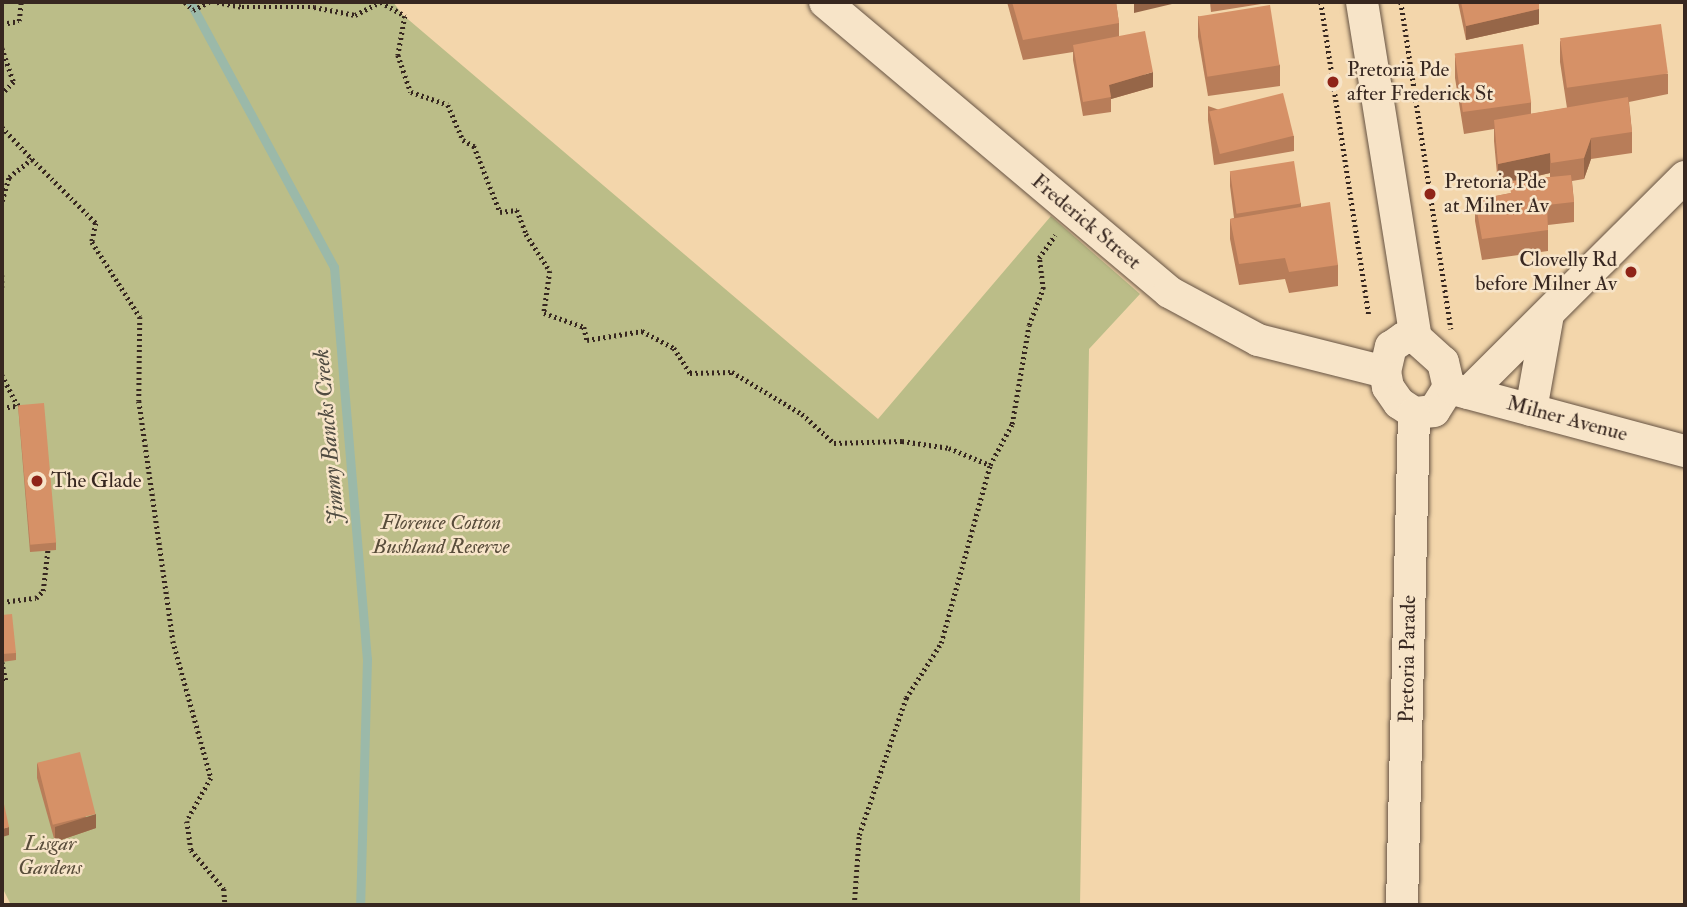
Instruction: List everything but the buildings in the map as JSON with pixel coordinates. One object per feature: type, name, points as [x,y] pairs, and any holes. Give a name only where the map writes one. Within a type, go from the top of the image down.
[{"type":"street","name":"Frederick Street","points":[[825,2],[1169,292],[1258,340],[1385,372]]},
{"type":"street","points":[[1362,2],[1416,338],[1443,362],[1458,390]]},
{"type":"street","points":[[1416,338],[1404,338],[1391,346],[1385,372],[1399,403],[1414,413],[1434,411],[1548,315],[1685,177]]},
{"type":"street","points":[[1531,410],[1548,315]]},
{"type":"street","name":"Milner Avenue","points":[[1458,390],[1685,451]]},
{"type":"street","name":"Pretoria Parade","points":[[1402,905],[1414,413]]},
{"type":"path","points":[[2,24],[19,21],[21,2]]},
{"type":"path","points":[[186,2],[193,10],[209,2]]},
{"type":"path","points":[[217,2],[242,7],[313,4],[355,15],[381,2],[405,16],[398,55],[411,92],[449,105],[463,140],[474,146],[500,212],[517,210],[526,234],[550,271],[544,313],[584,327],[587,340],[642,331],[674,348],[690,373],[732,372],[802,414],[834,443],[902,441],[949,448],[990,465]]},
{"type":"path","points":[[1321,2],[1369,316]]},
{"type":"path","points":[[1401,2],[1453,340]]},
{"type":"path","points":[[2,48],[14,82],[2,94]]},
{"type":"path","points":[[2,127],[96,223],[92,242],[140,317],[138,401],[173,641],[211,778],[187,821],[188,831],[191,850],[224,889],[225,905]]},
{"type":"path","points":[[2,201],[9,177],[32,159]]},
{"type":"path","points":[[853,905],[859,835],[906,698],[941,643],[990,465],[1012,424],[1029,325],[1043,289],[1039,258]]},
{"type":"path","points":[[2,275],[2,288]]},
{"type":"path","points":[[2,374],[17,405]]},
{"type":"path","points":[[2,408],[28,405]]},
{"type":"path","points":[[2,602],[36,598],[43,591],[48,541]]},
{"type":"path","points":[[2,662],[6,681]]},
{"type":"green space","name":"Florence Cotton Bushland Reserve","points":[[2,2],[393,2],[403,15],[878,419],[1051,216],[1140,294],[1089,349],[1080,905],[11,905],[2,887]]},
{"type":"waterway","name":"Jimmy Bancks Creek","points":[[190,2],[334,267],[367,659],[360,905]]},
{"type":"place","name":"Pretoria Pde after Frederick St","points":[[1333,82]]},
{"type":"place","name":"Pretoria Pde at Milner Av","points":[[1430,194]]},
{"type":"place","name":"Clovelly Rd before Milner Av","points":[[1631,272]]},
{"type":"place","name":"The Glade","points":[[37,481]]},
{"type":"park label","name":"Lisgar Gardens","points":[[50,856]]}]
